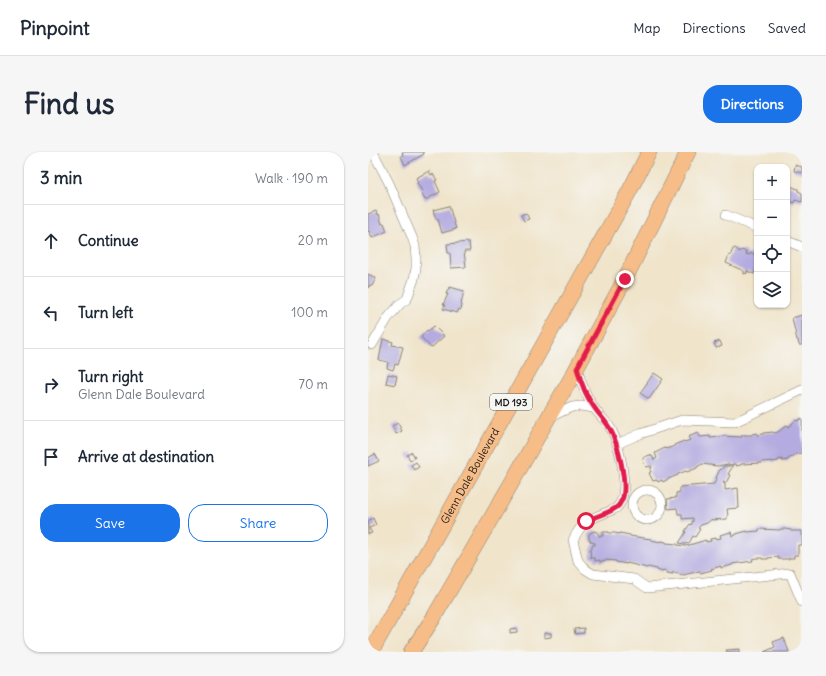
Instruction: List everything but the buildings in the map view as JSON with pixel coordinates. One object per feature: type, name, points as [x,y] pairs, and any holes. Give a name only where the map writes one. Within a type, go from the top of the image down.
[{"type":"main road","name":"Glenn Dale Boulevard","points":[[371,652],[630,190],[649,152]]},
{"type":"main road","points":[[411,652],[442,604],[577,368],[625,279],[688,152]]},
{"type":"street","points":[[372,345],[388,318],[400,304],[407,299],[414,279],[416,263],[415,246],[412,237],[373,152]]},
{"type":"street","points":[[726,215],[754,227]]},
{"type":"street","points":[[790,242],[802,246]]},
{"type":"street","points":[[577,368],[586,396],[610,428],[617,444],[624,477],[623,498],[618,506],[575,526],[573,540],[578,561],[585,569],[593,574],[634,579],[647,588],[790,573],[802,602]]},
{"type":"street","points":[[617,444],[640,434],[682,420],[736,422],[802,390]]},
{"type":"street","points":[[548,418],[572,407],[581,406],[594,408]]},
{"type":"street","points":[[623,498],[632,501]]},
{"type":"route","points":[[586,521],[618,506],[623,498],[624,477],[617,444],[610,428],[586,396],[577,368],[625,279]]}]
